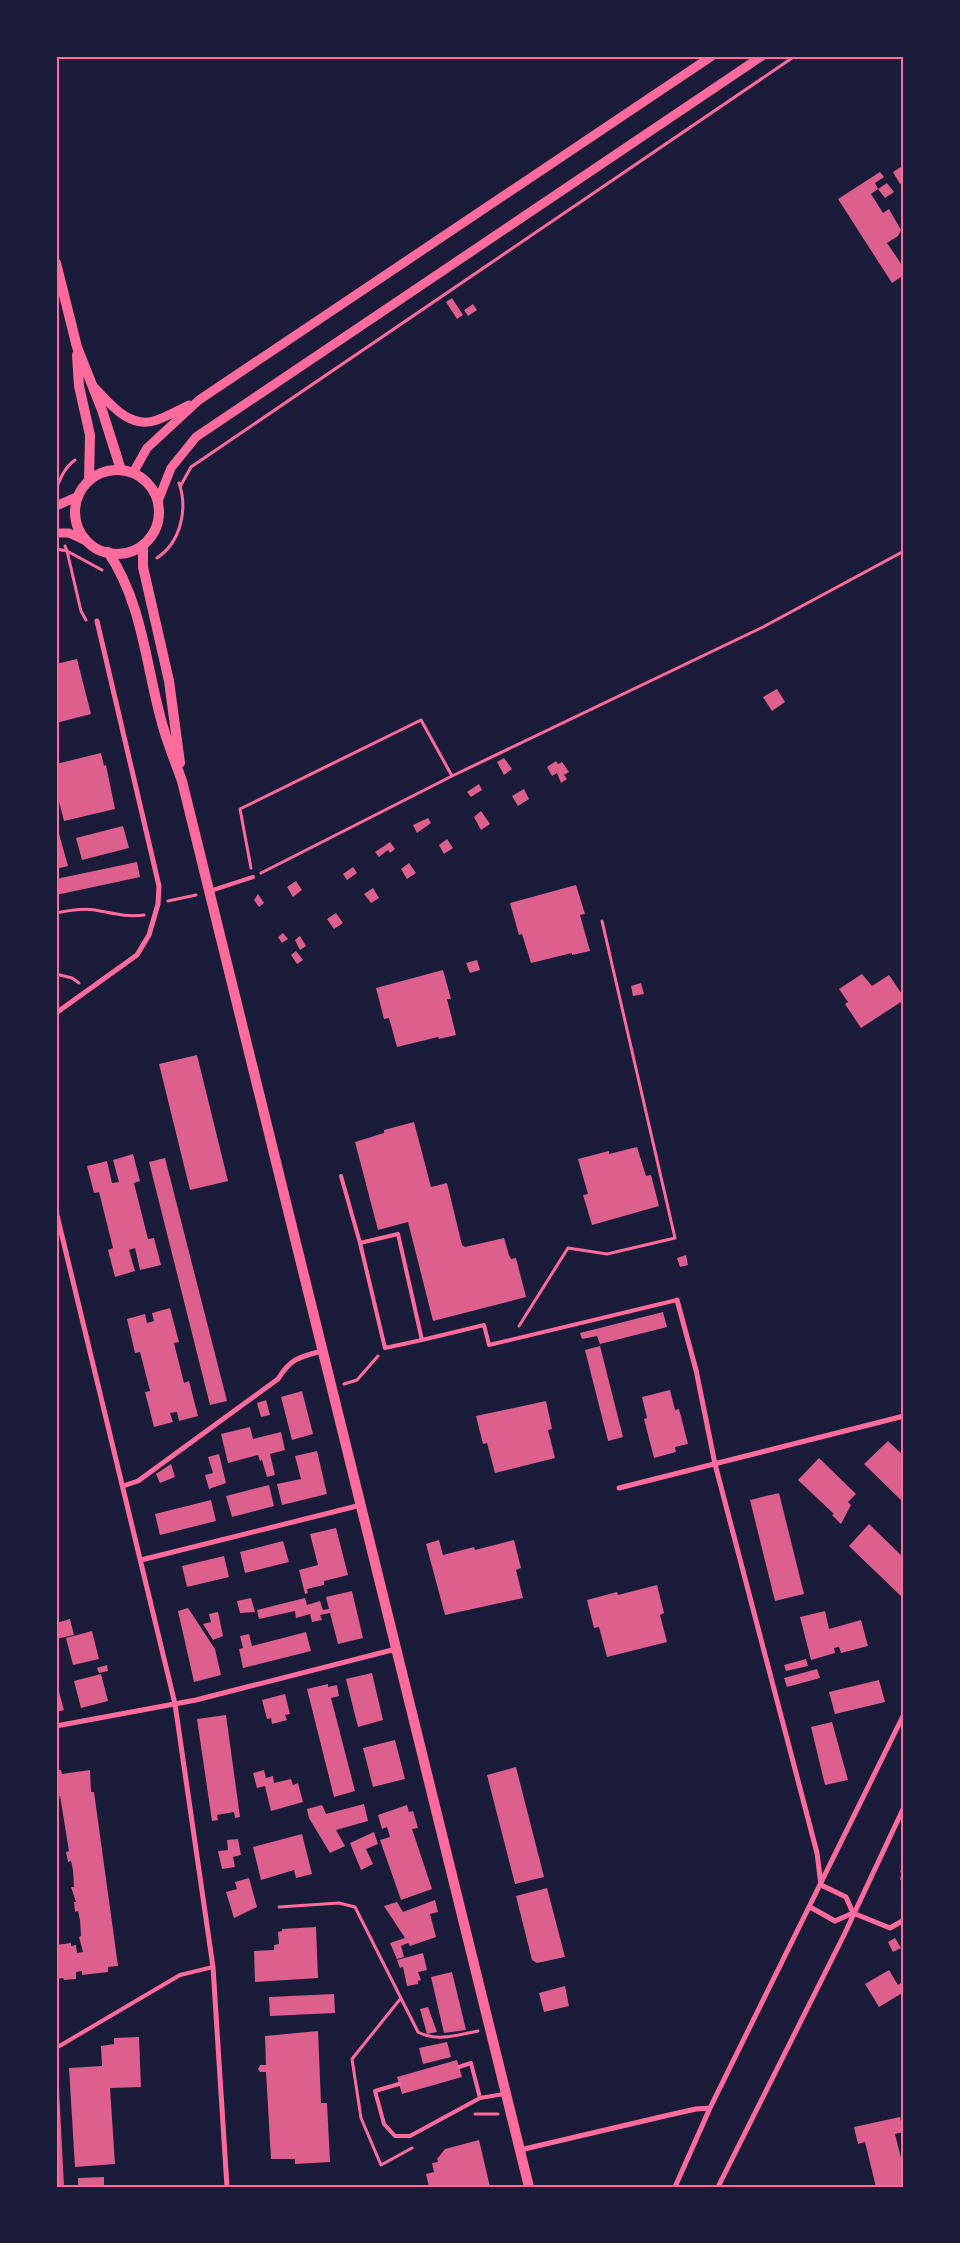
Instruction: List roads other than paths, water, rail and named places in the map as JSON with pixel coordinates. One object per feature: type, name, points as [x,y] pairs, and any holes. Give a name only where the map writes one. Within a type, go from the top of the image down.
[{"type":"main road","points":[[56,263],[77,347],[121,470]]},
{"type":"main road","points":[[77,347],[79,386],[90,436],[89,481]]},
{"type":"main road","points":[[108,470],[121,470],[134,473],[144,479],[153,489],[158,501],[159,513],[156,527],[150,539],[124,553],[101,550],[88,542],[77,524],[76,515],[78,496],[89,481],[108,470]]},
{"type":"main road","points":[[142,545],[143,567],[169,681],[182,781]]},
{"type":"main road","points":[[108,552],[122,572],[131,594],[164,730],[182,781],[529,2187]]},
{"type":"street","points":[[92,385],[118,412],[136,421],[155,421],[199,400],[712,56]]},
{"type":"street","points":[[158,501],[171,468],[196,437],[762,56]]},
{"type":"street","points":[[134,473],[147,448],[199,400]]},
{"type":"street","points":[[56,506],[78,496]]},
{"type":"street","points":[[58,533],[69,533],[88,542]]},
{"type":"street","points":[[56,1013],[137,955],[149,935],[158,904],[159,886],[97,621]]},
{"type":"street","points":[[56,1211],[175,1704],[213,1967],[227,2187]]},
{"type":"street","points":[[677,1300],[696,1370],[715,1464],[817,1853],[821,1885]]},
{"type":"street","points":[[123,1486],[138,1481],[270,1384],[278,1378],[287,1365],[295,1358],[323,1351]]},
{"type":"street","points":[[619,1488],[904,1416]]},
{"type":"street","points":[[141,1560],[361,1505]]},
{"type":"street","points":[[56,1726],[175,1704],[397,1649]]},
{"type":"street","points":[[674,2187],[710,2108],[904,1714]]},
{"type":"street","points":[[718,2187],[904,1807]]},
{"type":"street","points":[[821,1885],[846,1897],[853,1913]]},
{"type":"street","points":[[810,1907],[835,1920],[853,1913],[890,1928],[904,1920]]},
{"type":"street","points":[[520,2150],[678,2112],[710,2108]]},
{"type":"lane","points":[[210,891],[253,878]]},
{"type":"lane","points":[[341,1176],[360,1243],[385,1348],[484,1325],[489,1345],[677,1300]]},
{"type":"lane","points":[[360,1243],[398,1234],[422,1340]]},
{"type":"lane","points":[[56,2048],[180,1974],[213,1967]]},
{"type":"lane","points":[[459,2067],[471,2063],[480,2098]]},
{"type":"lane","points":[[399,2084],[375,2091],[384,2124],[395,2136],[410,2136],[480,2098],[506,2094]]}]
